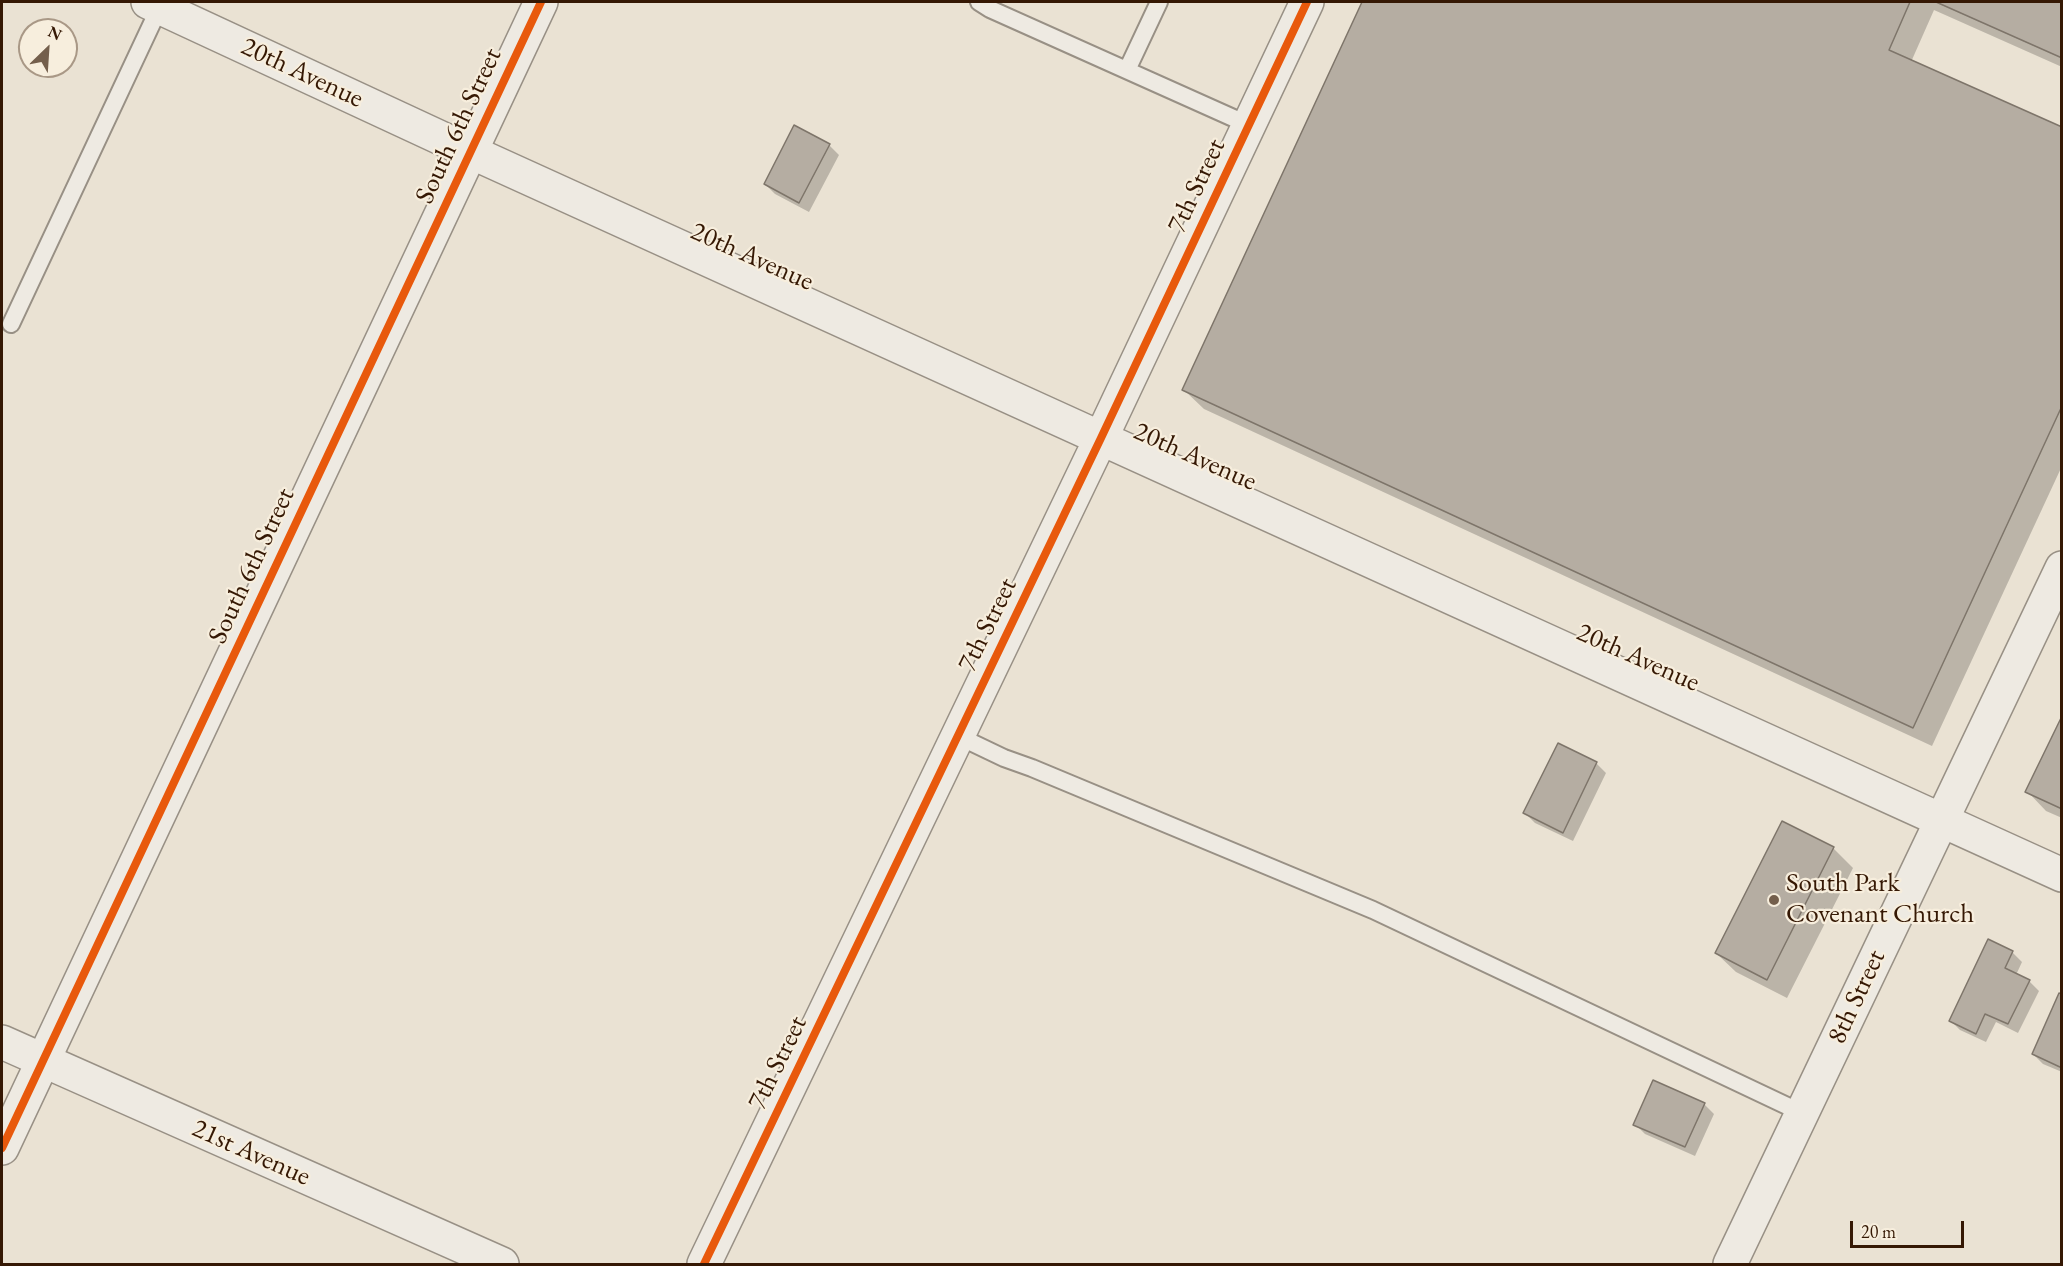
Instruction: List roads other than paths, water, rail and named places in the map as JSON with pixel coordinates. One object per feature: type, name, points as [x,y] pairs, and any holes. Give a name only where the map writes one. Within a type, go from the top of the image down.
[{"type":"street","name":"South 6th Street","points":[[2,1148],[541,2]]},
{"type":"street","name":"7th Street","points":[[704,1264],[1101,438],[1307,2]]},
{"type":"street","name":"20th Avenue","points":[[157,3],[471,152],[2061,875]]},
{"type":"street","name":"8th Street","points":[[1730,1264],[2061,568]]},
{"type":"street","name":"21st Avenue","points":[[2,1042],[502,1264]]},
{"type":"lane","points":[[979,2],[990,9],[1249,125]]},
{"type":"lane","points":[[1127,70],[1159,2]]},
{"type":"lane","points":[[10,324],[157,3]]},
{"type":"lane","points":[[958,736],[1004,758],[1373,910],[1802,1113]]},
{"type":"place","name":"South Park Covenant Church","points":[[1774,900]]}]
